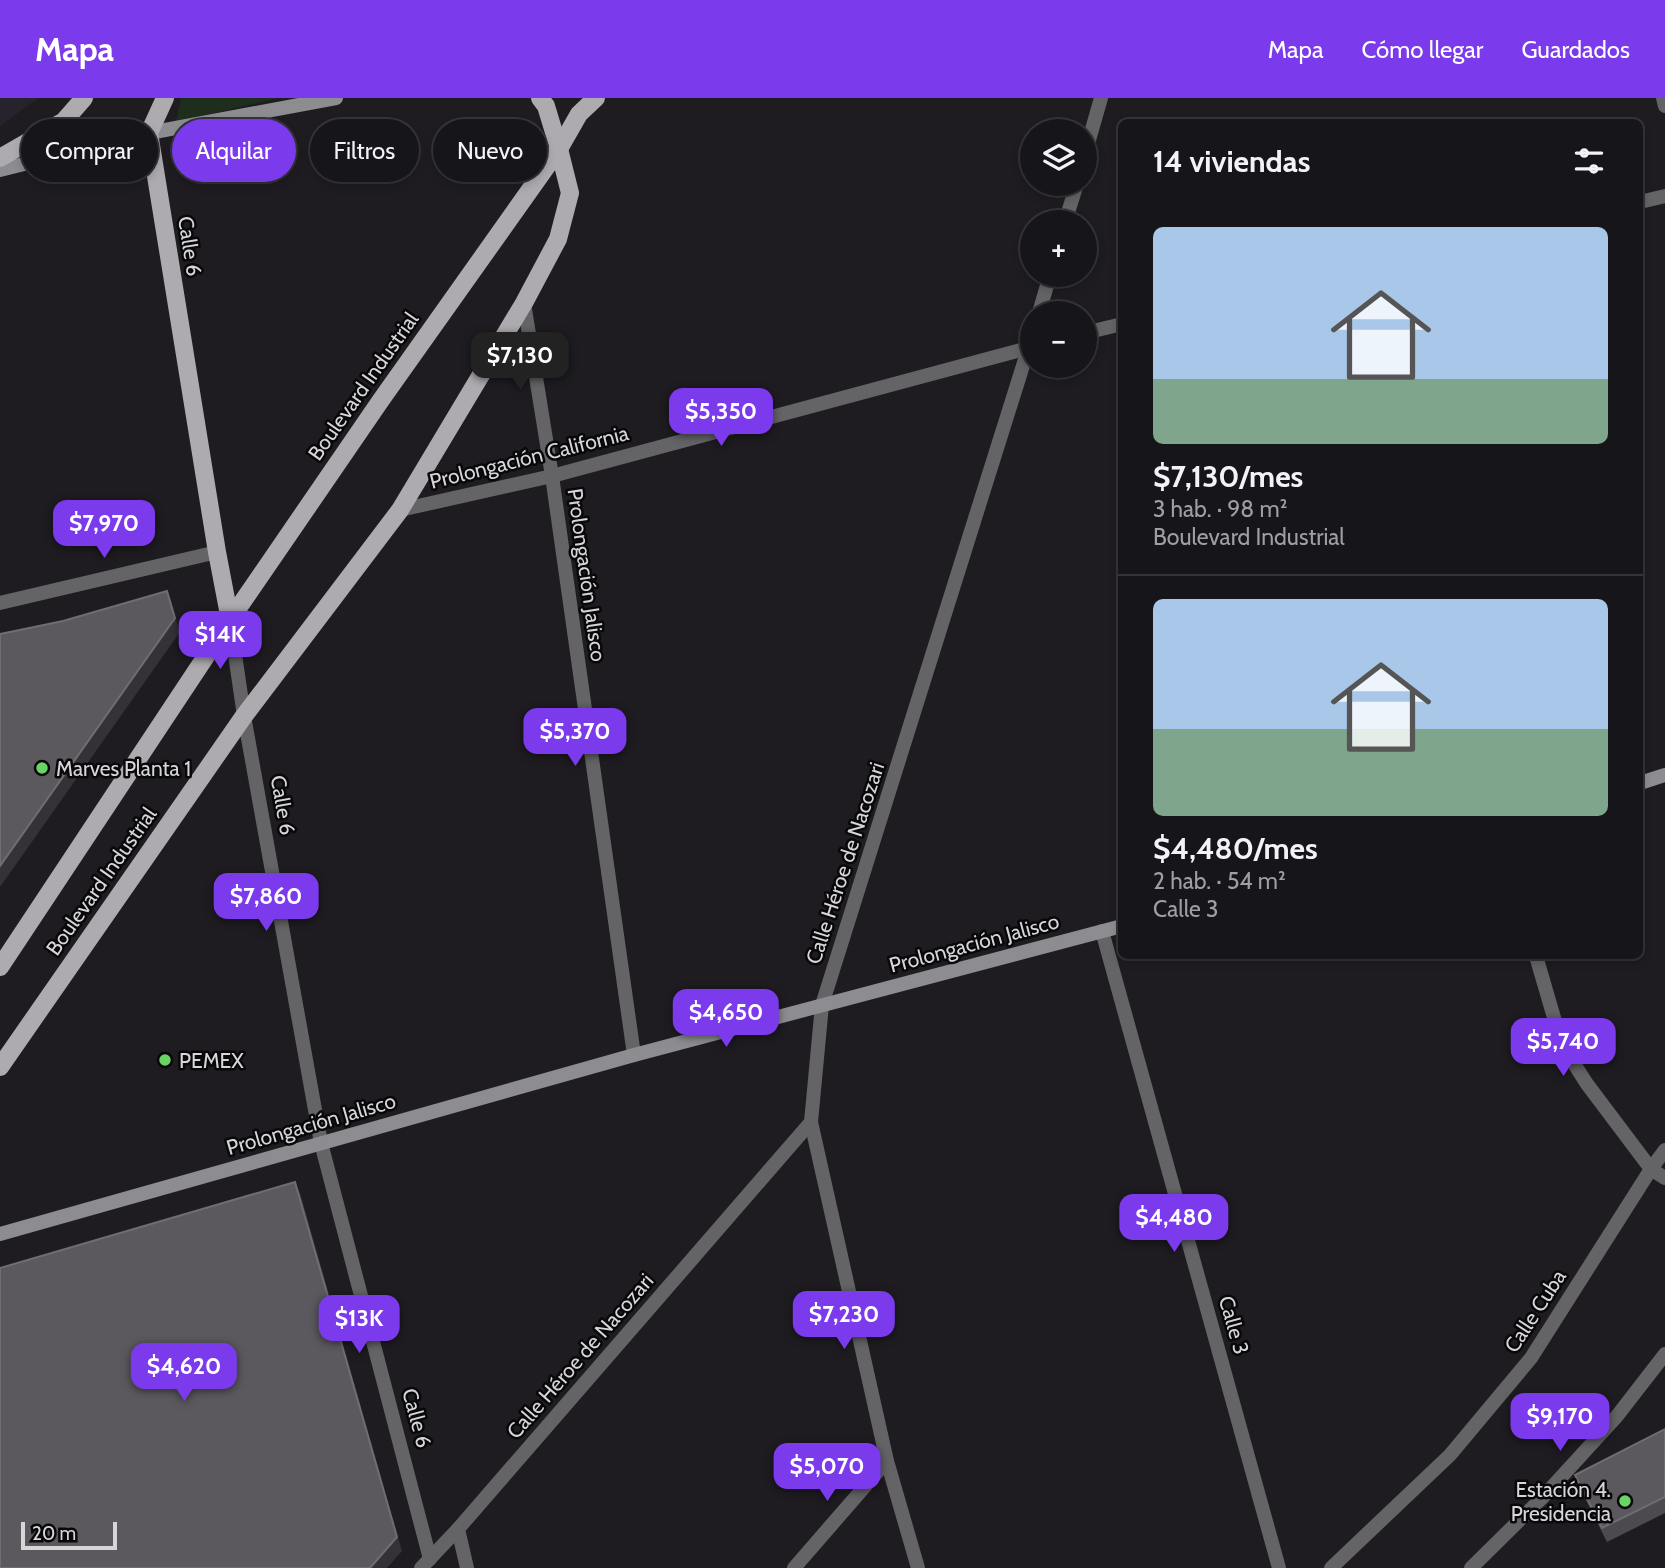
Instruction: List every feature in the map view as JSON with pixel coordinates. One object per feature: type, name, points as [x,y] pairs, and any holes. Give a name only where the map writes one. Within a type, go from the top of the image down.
[{"type":"main road","points":[[0,158],[64,121],[84,98]]},
{"type":"main road","points":[[155,119],[165,98]]},
{"type":"main road","points":[[158,131],[337,98]]},
{"type":"main road","name":"Boulevard Industrial","points":[[0,1067],[244,716],[400,510],[524,303],[558,239],[570,193],[559,149],[540,98]]},
{"type":"main road","points":[[559,149],[579,114],[596,98]]},
{"type":"main road","name":"Boulevard Industrial","points":[[0,967],[230,620],[381,400],[559,149]]},
{"type":"main road","points":[[0,170],[21,165]]},
{"type":"main road","name":"Calle 6","points":[[157,182],[230,620]]},
{"type":"main road","points":[[1643,782],[1665,775]]},
{"type":"main road","name":"Prolongación Jalisco","points":[[0,1234],[634,1055],[1118,927]]},
{"type":"street","points":[[1095,119],[1101,98]]},
{"type":"street","points":[[1663,98],[1665,106]]},
{"type":"street","points":[[1643,201],[1665,196]]},
{"type":"street","name":"Prolongación Jalisco","points":[[524,303],[634,1055]]},
{"type":"street","points":[[1097,330],[1118,325]]},
{"type":"street","name":"Prolongación California","points":[[400,510],[551,476],[1020,347]]},
{"type":"street","name":"Calle Héroe de Nacozari","points":[[426,1563],[811,1122],[822,1005],[1021,378]]},
{"type":"street","points":[[0,603],[217,552]]},
{"type":"street","name":"Calle 6","points":[[230,620],[244,716],[321,1143],[426,1563]]},
{"type":"street","name":"Calle 3","points":[[1102,931],[1279,1568]]},
{"type":"street","points":[[1537,959],[1562,1045],[1587,1084],[1651,1169],[1665,1178]]},
{"type":"street","points":[[811,1122],[887,1461],[919,1568]]},
{"type":"street","name":"Calle Cuba","points":[[1331,1568],[1450,1455],[1531,1358],[1665,1150]]},
{"type":"street","points":[[1471,1568],[1542,1498],[1608,1427],[1665,1354]]},
{"type":"street","points":[[793,1568],[887,1461]]},
{"type":"street","points":[[458,1529],[467,1568]]},
{"type":"shaded area","points":[[0,98],[38,98],[0,126]]},
{"type":"green space","points":[[181,98],[278,98],[189,119],[177,119]]},
{"type":"building","name":"Marves Planta 1","points":[[167,591],[175,618],[0,866],[0,634],[63,621]]},
{"type":"building","points":[[295,1182],[397,1537],[370,1568],[0,1568],[0,1268]]},
{"type":"building","name":"Estación 4. Presidencia","points":[[1665,1429],[1665,1497],[1602,1528],[1575,1475]]},
{"type":"place","name":"Marves Planta 1","points":[[42,768]]},
{"type":"place","name":"PEMEX","points":[[165,1060]]},
{"type":"place","name":"Estación 4. Presidencia","points":[[1625,1501]]}]
